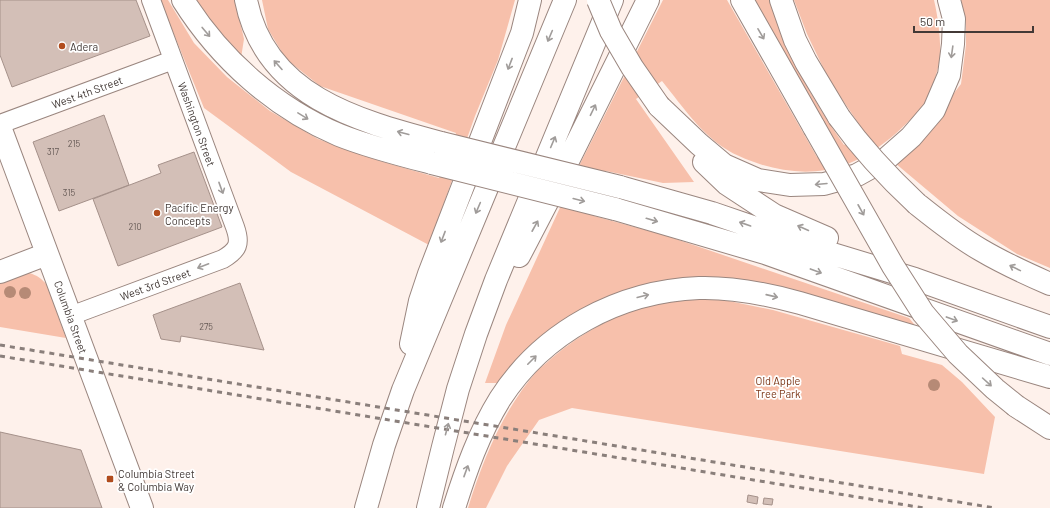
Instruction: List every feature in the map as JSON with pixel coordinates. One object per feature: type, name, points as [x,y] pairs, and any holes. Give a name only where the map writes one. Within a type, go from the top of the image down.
[{"type":"main road","points":[[183,0],[201,27],[221,50],[258,85],[288,107],[339,135],[366,145],[614,209],[765,253],[1050,354]]},
{"type":"main road","points":[[246,0],[253,23],[264,47],[281,69],[300,86],[323,102],[348,114],[386,128],[441,143],[620,187],[712,212],[826,252],[915,279],[1050,327]]},
{"type":"main road","points":[[403,390],[413,331],[420,301],[522,33],[530,0]]},
{"type":"main road","points":[[366,508],[382,452],[403,390],[565,0]]},
{"type":"main road","points":[[598,0],[611,31],[632,67],[659,106],[702,160],[727,184],[774,215],[915,279]]},
{"type":"main road","points":[[428,508],[450,418],[476,334],[501,266],[612,0]]},
{"type":"main road","points":[[476,334],[539,219],[648,0]]},
{"type":"main road","points":[[742,0],[893,266],[924,312],[958,354],[990,385],[1016,406],[1050,428]]},
{"type":"main road","points":[[781,0],[795,40],[806,62],[839,117],[858,143],[886,175],[917,204],[946,227],[981,250],[1014,268],[1050,284]]},
{"type":"main road","points":[[659,106],[698,144],[724,165],[758,180],[790,185],[824,184],[857,175],[886,159],[911,137],[934,110],[949,75],[954,19],[949,0]]},
{"type":"main road","name":"Columbia Street","points":[[0,125],[142,508]]},
{"type":"main road","points":[[0,272],[48,254]]},
{"type":"main road","points":[[454,508],[469,463],[483,429],[507,389],[531,360],[557,338],[586,319],[621,303],[659,292],[700,288],[721,288],[761,294],[808,305],[1050,377]]},
{"type":"street","name":"Washington Street","points":[[151,0],[236,227],[239,240],[237,248]]},
{"type":"street","name":"West 4th Street","points":[[0,125],[173,60]]},
{"type":"street","name":"West 3rd Street","points":[[70,316],[223,259],[237,248]]},
{"type":"green space","points":[[160,0],[168,0],[194,43],[227,77],[270,111],[318,139],[380,161],[439,178],[456,133],[320,86],[286,59],[268,29],[262,0],[515,0],[498,60],[475,116],[429,245],[291,172],[204,108]]},
{"type":"green space","points":[[192,0],[235,0],[244,39],[241,58]]},
{"type":"green space","points":[[663,0],[727,0],[817,157],[837,149],[753,0],[770,0],[784,39],[801,76],[821,111],[844,145],[865,133],[829,80],[807,34],[794,0],[934,0],[939,28],[940,57],[929,96],[924,106],[917,114],[891,138],[871,152],[849,163],[825,170],[803,172],[792,171],[759,164],[727,150],[716,142],[687,113],[662,81],[636,99],[694,182],[663,183],[606,171],[594,216],[664,235],[909,318],[918,329],[723,281],[557,324],[524,351],[497,383],[485,383],[506,325],[581,162]]},
{"type":"green space","points":[[961,0],[1050,0],[1050,268],[1017,254],[958,216],[895,163],[910,150],[961,84],[966,45],[966,21]]},
{"type":"green space","points":[[29,273],[39,278],[47,285],[66,338],[0,327],[0,282],[21,274]]},
{"type":"green space","name":"Old Apple Tree Park","points":[[684,300],[724,300],[773,310],[900,346],[902,354],[942,365],[962,382],[995,417],[984,474],[572,408],[539,420],[507,466],[486,508],[468,508],[480,471],[495,436],[514,402],[537,371],[564,348],[599,325],[637,309],[664,302]]},
{"type":"building","name":"Adera","points":[[0,0],[136,0],[150,36],[12,87],[0,55]]},
{"type":"building","points":[[104,115],[129,185],[59,211],[33,142]]},
{"type":"building","name":"Pacific Energy Concepts","points":[[194,152],[222,227],[118,266],[93,199],[161,173],[158,165]]},
{"type":"building","points":[[240,283],[264,350],[181,336],[180,342],[161,339],[153,315]]},
{"type":"building","points":[[0,432],[81,450],[102,508],[0,508]]},
{"type":"building","points":[[748,495],[758,497],[757,504],[747,502]]},
{"type":"building","points":[[764,498],[773,499],[772,505],[763,504]]},
{"type":"railway","points":[[0,345],[995,508]]},
{"type":"railway","points":[[0,356],[924,508]]},
{"type":"place","name":"Adera","points":[[62,46]]},
{"type":"place","name":"Pacific Energy Concepts","points":[[157,213]]},
{"type":"place","name":"Columbia Street & Columbia Way","points":[[110,479]]}]
